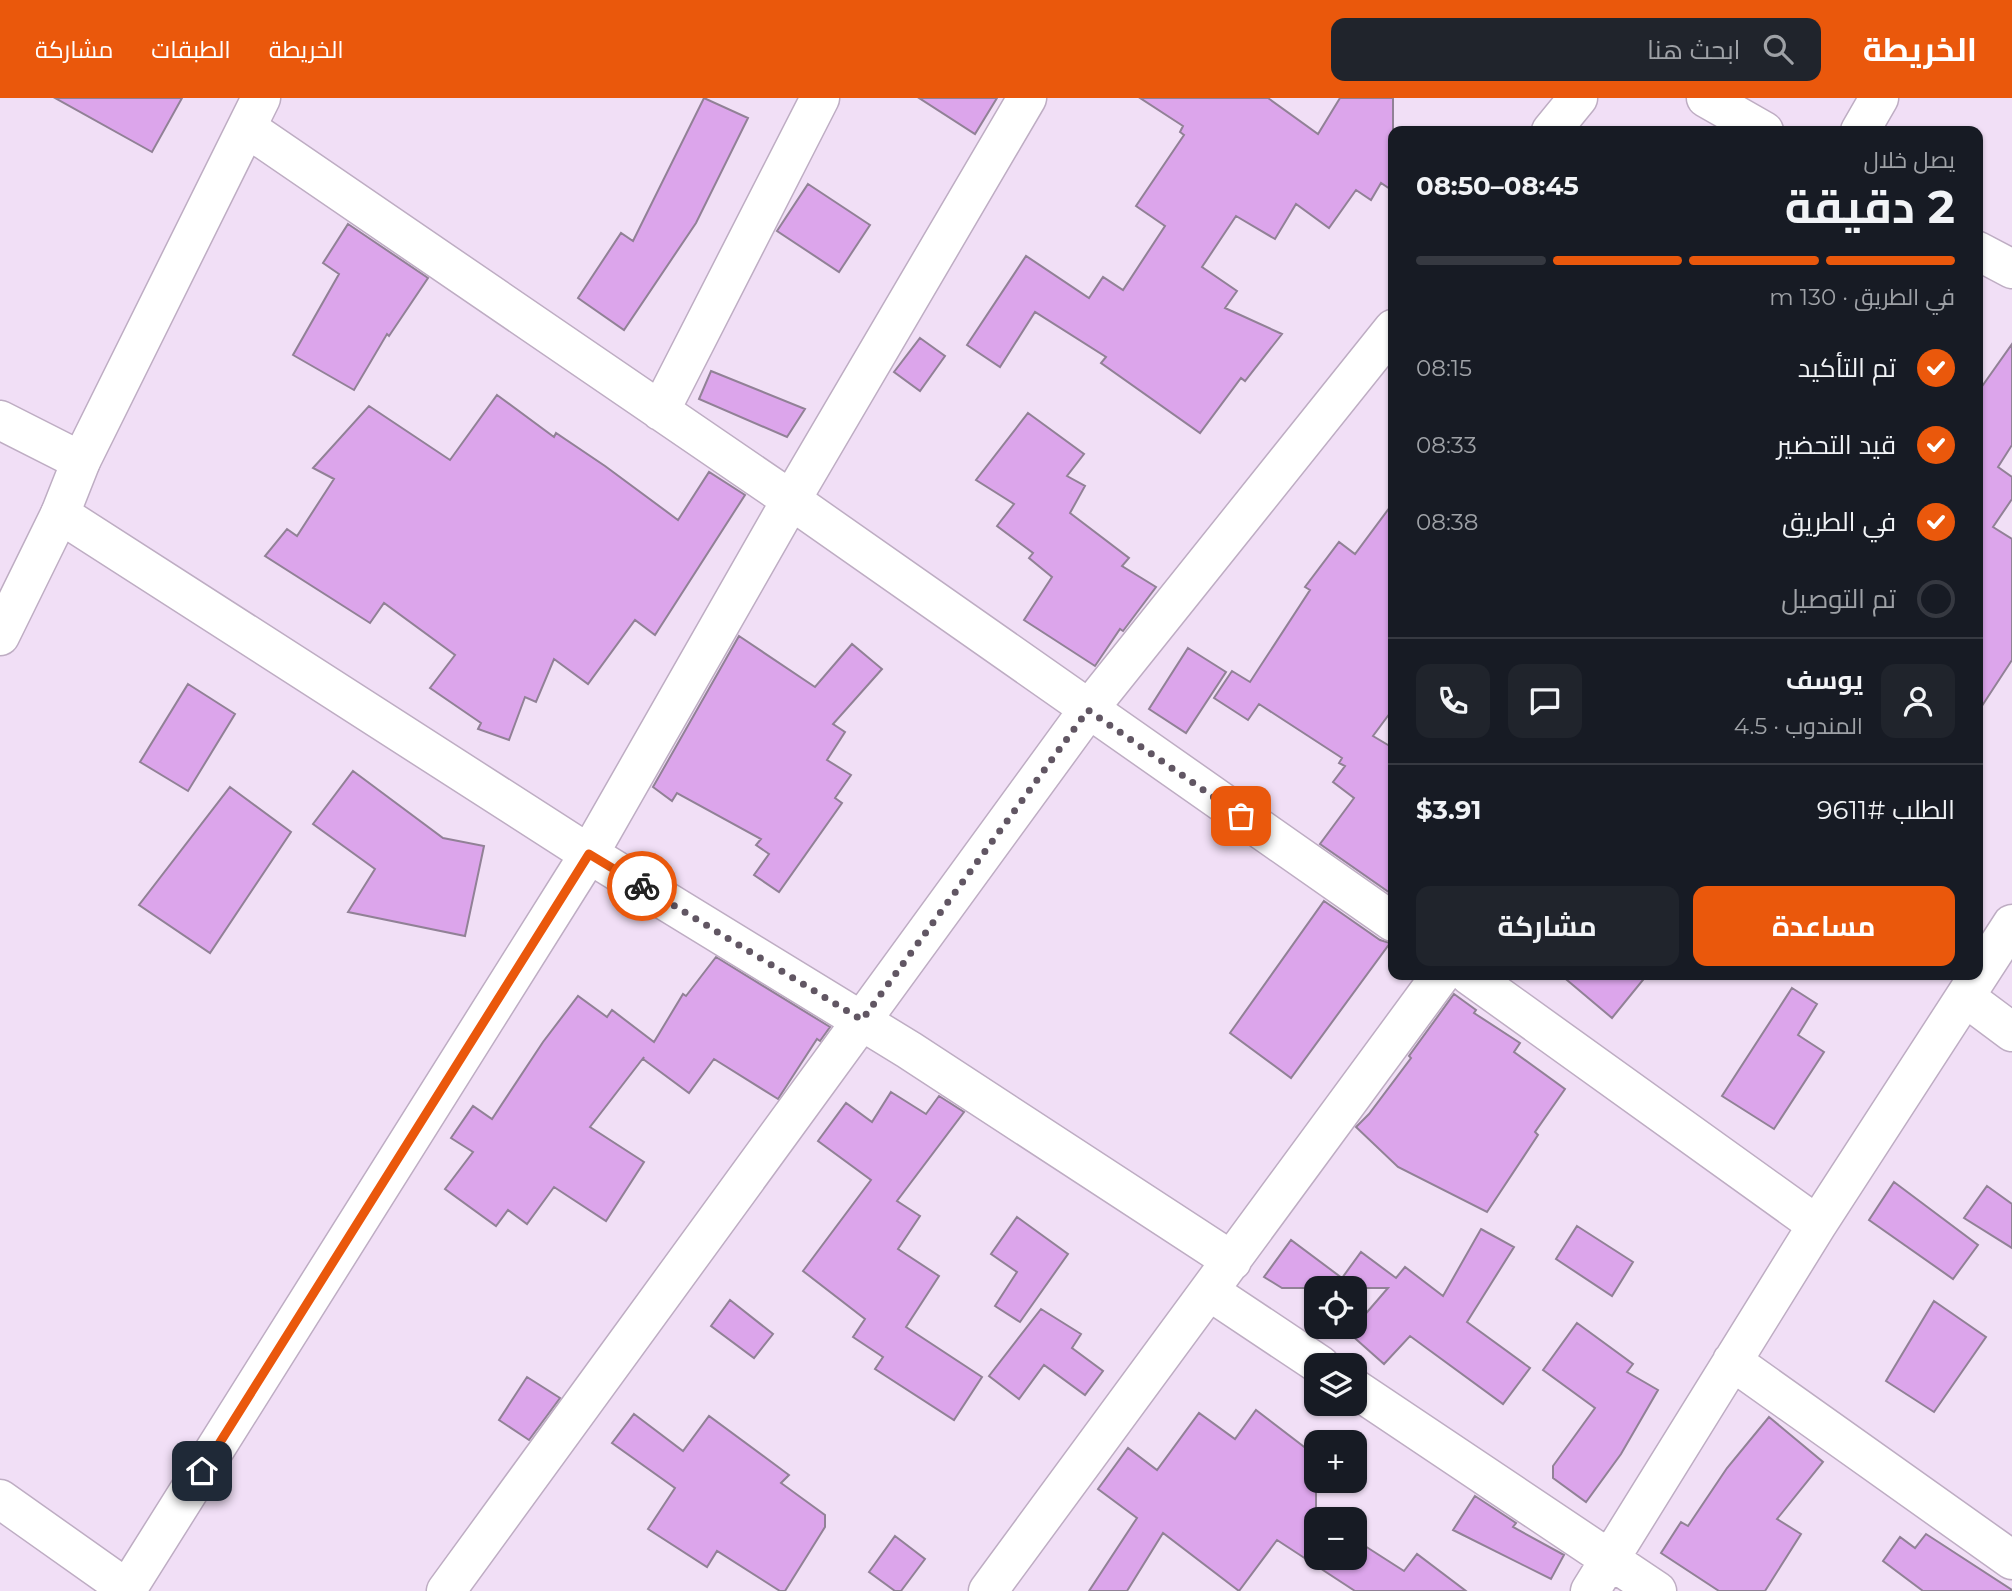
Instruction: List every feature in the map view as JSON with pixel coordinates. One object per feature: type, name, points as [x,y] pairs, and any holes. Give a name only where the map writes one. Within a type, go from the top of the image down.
[{"type":"street","points":[[660,411],[820,98]]},
{"type":"street","points":[[0,1499],[128,1590],[589,854],[791,500],[1027,98]]},
{"type":"street","points":[[1555,126],[1578,98]]},
{"type":"street","points":[[1706,98],[1755,126]]},
{"type":"street","points":[[1863,126],[1879,98]]},
{"type":"street","points":[[0,636],[60,514],[82,461],[254,113],[660,411],[1388,919]]},
{"type":"street","points":[[1983,254],[2012,269]]},
{"type":"street","points":[[446,1591],[1088,710],[1388,335]]},
{"type":"street","points":[[0,420],[82,461]]},
{"type":"street","points":[[60,514],[589,854],[862,1020],[1232,1261]]},
{"type":"street","points":[[1983,969],[2012,924]]},
{"type":"street","points":[[988,1591],[1437,980]]},
{"type":"street","points":[[1476,980],[1817,1225]]},
{"type":"street","points":[[1590,1591],[1817,1225],[1976,980]]},
{"type":"street","points":[[1965,997],[2012,1032]]},
{"type":"street","points":[[1209,1291],[1304,1354]]},
{"type":"street","points":[[1732,1361],[2012,1560]]},
{"type":"street","points":[[1367,1397],[1657,1591]]},
{"type":"building","points":[[55,98],[182,98],[152,152]]},
{"type":"building","points":[[704,98],[748,118],[696,223],[624,330],[578,298],[621,233],[633,241]]},
{"type":"building","points":[[919,98],[997,98],[975,134]]},
{"type":"building","points":[[1140,98],[1268,98],[1318,134],[1340,98],[1393,98],[1393,126],[1388,126],[1388,188],[1381,183],[1371,200],[1356,190],[1329,228],[1296,204],[1275,239],[1236,216],[1202,267],[1237,291],[1225,308],[1282,334],[1245,381],[1241,378],[1200,433],[1101,363],[1106,357],[1035,312],[1000,367],[967,345],[1026,256],[1089,298],[1103,277],[1123,290],[1165,226],[1136,206],[1184,135],[1180,132],[1183,126]]},
{"type":"building","points":[[808,184],[870,225],[839,272],[777,231]]},
{"type":"building","points":[[348,224],[428,278],[389,336],[387,334],[354,390],[293,355],[339,274],[323,263]]},
{"type":"building","points":[[920,338],[945,356],[920,391],[894,372]]},
{"type":"building","points":[[2012,344],[2012,445],[1998,467],[2012,477],[2012,499],[1993,527],[2012,539],[2012,660],[1983,704],[1983,385]]},
{"type":"building","points":[[711,371],[805,409],[787,437],[699,399]]},
{"type":"building","points":[[497,395],[554,437],[556,433],[605,466],[678,520],[709,472],[745,495],[655,635],[635,620],[588,684],[554,659],[536,702],[525,697],[509,740],[478,729],[481,723],[430,688],[455,655],[384,603],[370,623],[265,556],[287,529],[297,536],[334,479],[313,468],[369,406],[450,460]]},
{"type":"building","points":[[1028,413],[1084,454],[1067,476],[1085,486],[1070,513],[1129,558],[1122,566],[1156,587],[1123,631],[1120,629],[1095,666],[1024,620],[1052,577],[1029,558],[1033,553],[997,526],[1014,504],[976,480]]},
{"type":"building","points":[[1388,510],[1388,716],[1373,736],[1388,745],[1388,892],[1320,844],[1354,798],[1333,782],[1345,766],[1339,763],[1342,758],[1259,704],[1248,720],[1214,698],[1232,671],[1250,682],[1310,590],[1305,587],[1339,542],[1355,554]]},
{"type":"building","points":[[739,636],[815,687],[852,644],[882,669],[833,724],[845,732],[827,760],[851,775],[835,798],[842,803],[779,892],[754,875],[769,854],[756,845],[761,839],[677,793],[672,801],[653,787]]},
{"type":"building","points":[[1188,648],[1226,672],[1186,733],[1149,709]]},
{"type":"building","points":[[188,684],[235,714],[188,791],[140,762]]},
{"type":"building","points":[[353,771],[443,838],[484,846],[465,936],[348,912],[375,869],[313,824]]},
{"type":"building","points":[[230,787],[291,832],[210,953],[139,905]]},
{"type":"building","points":[[1324,901],[1380,940],[1388,942],[1291,1078],[1230,1033]]},
{"type":"building","points":[[716,957],[830,1027],[820,1041],[817,1039],[778,1099],[714,1059],[689,1093],[643,1059],[644,1057],[590,1127],[644,1162],[606,1221],[554,1187],[527,1224],[508,1210],[496,1226],[445,1189],[473,1152],[451,1138],[473,1106],[492,1119],[543,1042],[578,996],[607,1017],[612,1010],[654,1042],[683,994],[686,996]]},
{"type":"building","points":[[1567,980],[1643,980],[1612,1018]]},
{"type":"building","points":[[1792,988],[1817,1004],[1798,1035],[1824,1052],[1774,1129],[1722,1096]]},
{"type":"building","points":[[1454,994],[1476,1010],[1474,1013],[1520,1043],[1514,1052],[1565,1089],[1535,1132],[1538,1135],[1487,1212],[1398,1167],[1356,1127],[1411,1058],[1409,1056]]},
{"type":"building","points":[[891,1092],[926,1114],[939,1096],[964,1112],[897,1201],[920,1216],[898,1249],[939,1276],[906,1327],[982,1377],[954,1420],[875,1369],[883,1357],[853,1337],[865,1319],[803,1271],[871,1180],[818,1141],[846,1103],[872,1122]]},
{"type":"building","points":[[1894,1182],[1978,1245],[1953,1279],[1869,1220]]},
{"type":"building","points":[[1987,1186],[2012,1204],[2012,1248],[1964,1218]]},
{"type":"building","points":[[1017,1217],[1068,1254],[1020,1322],[995,1306],[1017,1272],[991,1254]]},
{"type":"building","points":[[1577,1226],[1633,1262],[1612,1296],[1556,1259]]},
{"type":"building","points":[[1481,1229],[1514,1247],[1467,1322],[1530,1368],[1503,1404],[1410,1336],[1384,1364],[1356,1339],[1367,1339],[1367,1312],[1388,1288],[1367,1288],[1367,1276],[1343,1276],[1361,1252],[1396,1278],[1405,1267],[1443,1296]]},
{"type":"building","points":[[1291,1240],[1339,1276],[1304,1276],[1304,1288],[1282,1288],[1264,1277]]},
{"type":"building","points":[[730,1300],[773,1334],[754,1358],[711,1326]]},
{"type":"building","points":[[1934,1301],[1986,1337],[1934,1412],[1886,1381]]},
{"type":"building","points":[[1041,1309],[1081,1334],[1072,1348],[1103,1371],[1085,1395],[1044,1365],[1019,1399],[989,1376]]},
{"type":"building","points":[[1577,1323],[1633,1364],[1627,1372],[1658,1390],[1621,1454],[1586,1502],[1553,1478],[1553,1466],[1595,1408],[1543,1370]]},
{"type":"building","points":[[527,1377],[560,1398],[529,1440],[499,1420]]},
{"type":"building","points":[[1256,1410],[1304,1447],[1304,1493],[1316,1493],[1316,1507],[1304,1507],[1304,1558],[1277,1540],[1239,1591],[1163,1533],[1127,1591],[1089,1591],[1137,1518],[1098,1489],[1128,1448],[1157,1470],[1199,1413],[1235,1439]]},
{"type":"building","points":[[634,1414],[683,1451],[709,1416],[789,1475],[781,1483],[825,1515],[825,1527],[785,1591],[780,1591],[717,1551],[707,1567],[648,1529],[675,1488],[612,1443]]},
{"type":"building","points":[[1769,1417],[1823,1462],[1777,1519],[1801,1534],[1765,1591],[1719,1591],[1661,1553],[1681,1522],[1688,1526],[1727,1468]]},
{"type":"building","points":[[1475,1496],[1516,1523],[1513,1527],[1564,1555],[1551,1579],[1453,1530]]},
{"type":"building","points":[[1926,1534],[2012,1591],[1923,1591],[1883,1561],[1900,1537],[1915,1548]]},
{"type":"building","points":[[895,1536],[925,1559],[901,1591],[895,1591],[869,1572]]},
{"type":"building","points":[[1367,1547],[1404,1571],[1417,1554],[1466,1591],[1355,1591],[1323,1570],[1367,1570]]},
{"type":"way so far","points":[[642,886],[862,1020],[1088,710],[1241,816]]},
{"type":"route","points":[[202,1471],[589,854],[642,886]]}]
